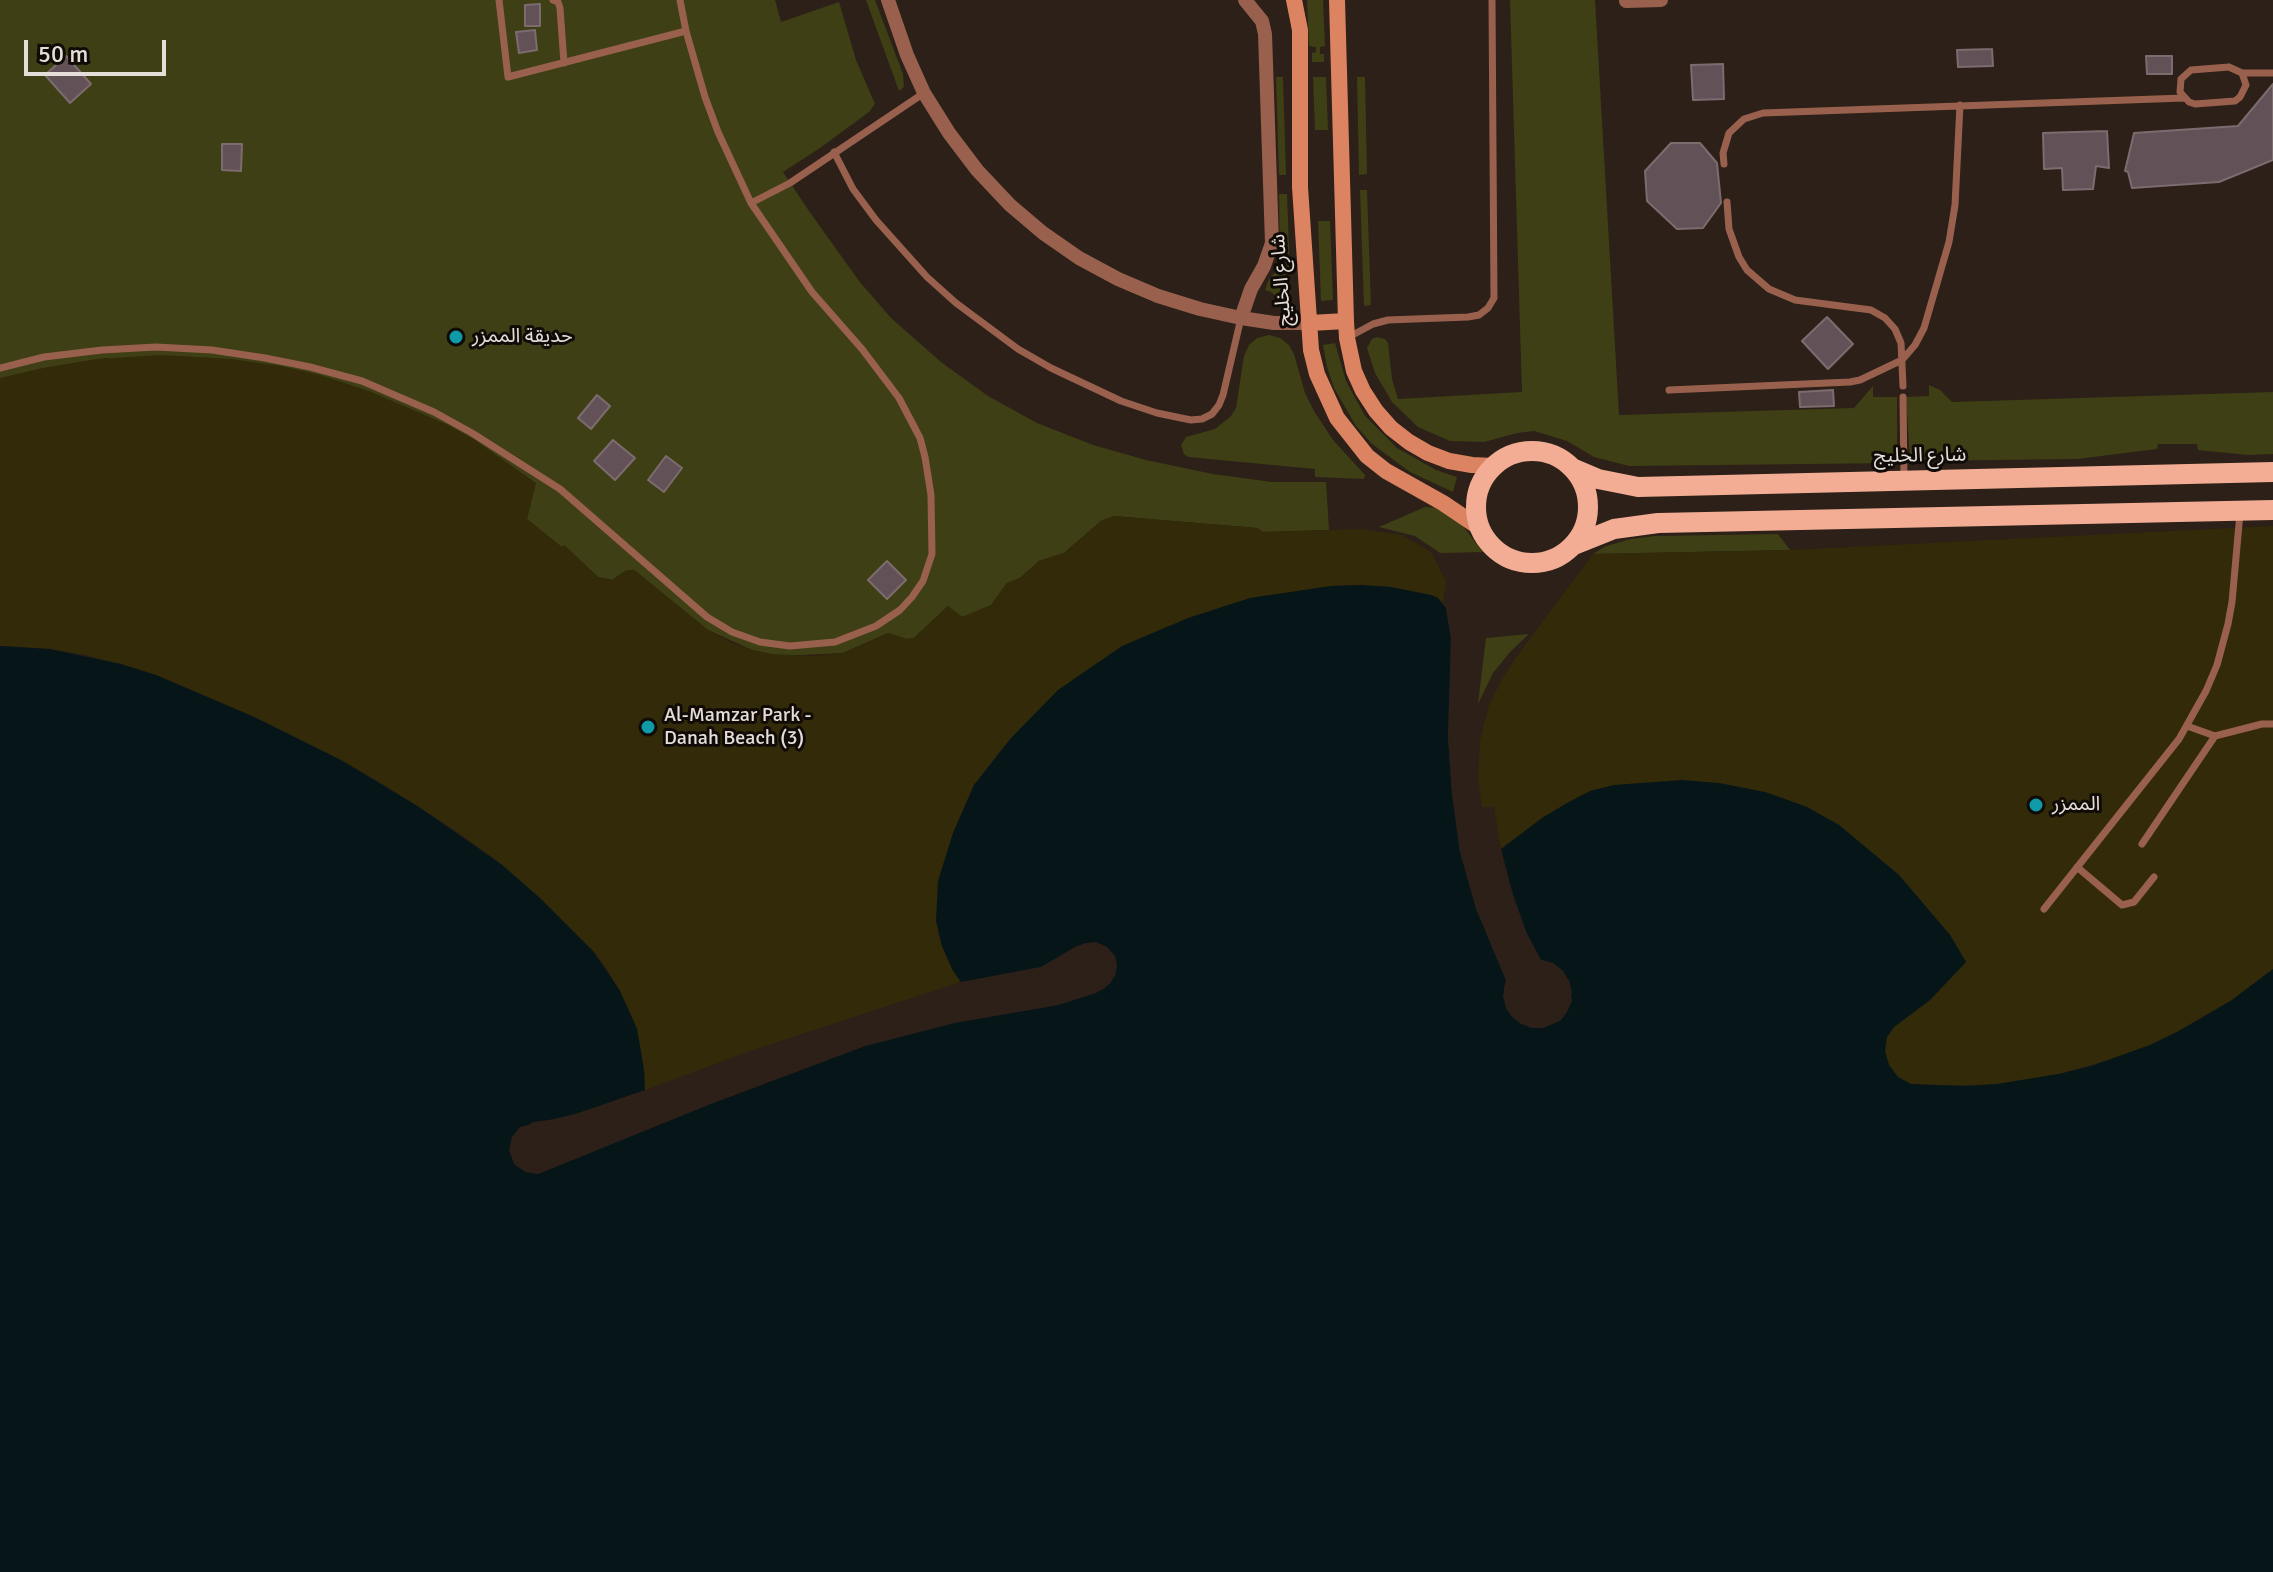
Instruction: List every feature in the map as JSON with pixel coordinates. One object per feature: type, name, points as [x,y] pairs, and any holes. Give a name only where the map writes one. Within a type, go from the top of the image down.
[{"type":"main road","name":"شارع الخليج","points":[[1294,0],[1300,30],[1300,187],[1311,350],[1317,374],[1337,418],[1367,456],[1386,471],[1480,528]]},
{"type":"main road","points":[[1337,0],[1346,321],[1354,371],[1376,411],[1409,442],[1449,461],[1494,466]]},
{"type":"main road","points":[[1310,323],[1346,321]]},
{"type":"main road","points":[[1533,451],[1547,453],[1572,468],[1586,492],[1588,506],[1587,520],[1574,545],[1547,562],[1532,563],[1516,561],[1490,544],[1480,528],[1476,501],[1485,476],[1494,466],[1519,453],[1533,451]]},
{"type":"main road","name":"شارع الخليج","points":[[1572,468],[1598,479],[1638,487],[2273,472]]},
{"type":"main road","points":[[1574,545],[1614,529],[1658,523],[2273,510]]},
{"type":"street","points":[[888,0],[924,93],[949,133],[977,170],[1010,205],[1043,233],[1079,258],[1144,291],[1241,318],[1274,323],[1310,323]]},
{"type":"street","points":[[1241,318],[1272,243],[1265,34],[1262,21],[1245,0]]},
{"type":"street","points":[[1626,1],[1661,0]]},
{"type":"lane","points":[[499,0],[508,77],[686,31]]},
{"type":"lane","points":[[553,0],[558,2],[560,8],[564,63]]},
{"type":"lane","points":[[0,368],[44,357],[156,347],[252,356],[362,381],[447,419],[560,489],[707,617],[732,632],[760,642],[790,646],[835,642],[865,632],[900,610],[923,581],[932,554],[933,537],[925,457],[910,417],[892,389],[789,262],[751,203],[718,132],[700,82],[680,0]]},
{"type":"lane","points":[[1347,338],[1388,320],[1479,315],[1494,298],[1492,0]]},
{"type":"lane","points":[[2184,98],[2179,85],[2185,73],[2191,70],[2229,67],[2242,73],[2273,73]]},
{"type":"lane","points":[[1724,164],[1723,153],[1729,133],[1753,115],[2184,98],[2195,104],[2235,101],[2244,92],[2245,78],[2242,73]]},
{"type":"lane","points":[[751,203],[790,183],[924,93]]},
{"type":"lane","points":[[1669,390],[1850,382],[1902,360],[1924,328],[1949,242],[1955,205],[1960,105]]},
{"type":"lane","points":[[834,152],[853,189],[876,220],[927,277],[956,303],[1040,362],[1121,401],[1191,420],[1212,414],[1223,395],[1241,318]]},
{"type":"lane","points":[[1727,202],[1733,243],[1747,270],[1757,281],[1795,300],[1871,310],[1885,318],[1895,329],[1901,343],[1903,386]]},
{"type":"lane","points":[[1903,397],[1904,481]]},
{"type":"lane","points":[[2044,909],[2161,763],[2187,726],[2206,691],[2226,634],[2240,511]]},
{"type":"lane","points":[[2187,726],[2203,734],[2224,736],[2254,726],[2273,724]]},
{"type":"lane","points":[[2142,844],[2215,736]]},
{"type":"lane","points":[[2077,867],[2122,905],[2134,902],[2154,877]]},
{"type":"shaded area","name":"حديقة الممزر","points":[[0,0],[775,0],[781,22],[839,2],[856,60],[875,104],[869,112],[783,172],[859,281],[891,318],[941,362],[988,396],[1037,423],[1093,445],[1213,474],[1272,482],[1326,482],[1329,530],[1263,532],[1257,528],[1114,516],[1101,521],[1064,553],[1039,561],[1020,578],[1007,583],[991,605],[962,617],[948,606],[914,638],[906,639],[888,633],[843,653],[781,656],[752,650],[708,630],[634,570],[627,570],[612,580],[598,577],[565,546],[562,548],[527,519],[106,358],[0,386]]},
{"type":"shaded area","points":[[866,0],[875,0],[903,74],[904,87],[899,91]]},
{"type":"shaded area","points":[[1307,0],[1323,0],[1325,46],[1320,47],[1320,54],[1324,54],[1324,62],[1312,62],[1316,47],[1309,46]]},
{"type":"shaded area","points":[[1510,0],[1595,0],[1619,415],[1854,408],[1873,386],[1873,397],[1897,397],[1897,463],[1629,466],[1594,457],[1567,441],[1534,431],[1484,442],[1450,441],[1418,427],[1392,402],[1375,373],[1367,348],[1377,337],[1388,343],[1398,399],[1522,392]]},
{"type":"shaded area","points":[[1276,77],[1283,77],[1286,175],[1279,175]]},
{"type":"shaded area","points":[[1313,77],[1326,77],[1328,130],[1315,130]]},
{"type":"shaded area","points":[[1357,77],[1365,77],[1367,174],[1359,175]]},
{"type":"shaded area","points":[[1360,190],[1367,190],[1371,305],[1364,306]]},
{"type":"shaded area","points":[[1279,194],[1287,194],[1291,301],[1285,305],[1265,290],[1280,262]]},
{"type":"shaded area","points":[[1318,221],[1330,221],[1333,300],[1321,301]]},
{"type":"shaded area","points":[[1269,335],[1289,345],[1314,411],[1333,440],[1365,475],[1364,479],[1315,477],[1315,469],[1188,457],[1184,454],[1181,445],[1186,437],[1215,429],[1231,416],[1236,408],[1244,356],[1249,345],[1257,338]]},
{"type":"shaded area","points":[[1335,343],[1346,381],[1365,416],[1397,448],[1436,470],[1457,477],[1453,492],[1410,472],[1372,444],[1356,426],[1334,388],[1327,367],[1323,345]]},
{"type":"shaded area","points":[[1929,385],[1940,390],[1952,402],[2273,392],[2273,454],[2198,450],[2197,444],[2158,444],[2157,449],[2077,459],[1910,461],[1906,397],[1929,396]]},
{"type":"shaded area","points":[[1425,507],[1441,508],[1462,525],[1483,552],[1440,553],[1415,536],[1379,527]]},
{"type":"shaded area","points":[[1778,534],[1790,550],[1593,554],[1606,546],[1655,536]]},
{"type":"shaded area","points":[[1360,585],[1431,595],[1446,608],[1451,639],[1448,737],[1460,852],[1506,980],[1506,1008],[1532,1028],[1560,1021],[1572,1001],[1569,981],[1553,963],[1541,960],[1527,934],[1501,849],[1567,803],[1590,791],[1614,785],[1682,780],[1765,792],[1807,807],[1839,825],[1899,875],[1950,935],[1966,962],[1930,1000],[1894,1027],[1887,1037],[1885,1051],[1889,1065],[1898,1077],[1911,1084],[1997,1084],[2091,1066],[2177,1032],[2232,1000],[2273,969],[2273,1572],[0,1572],[0,646],[50,649],[121,664],[156,675],[252,716],[341,760],[419,807],[501,864],[541,899],[593,951],[619,989],[637,1029],[645,1090],[564,1118],[533,1122],[512,1137],[514,1164],[526,1172],[538,1174],[865,1046],[954,1023],[1058,1005],[1104,989],[1115,976],[1115,956],[1107,947],[1085,943],[1041,967],[961,982],[953,971],[936,921],[938,881],[953,833],[974,785],[1011,738],[1058,690],[1122,646],[1188,618],[1250,598],[1331,586]]},
{"type":"shaded area","points":[[1529,634],[1493,673],[1478,704],[1486,638]]},
{"type":"sand","name":"Al-Mamzar Park - Danah Beach (3)","points":[[160,355],[232,359],[320,375],[369,391],[446,424],[475,440],[536,483],[527,519],[562,547],[564,545],[598,577],[612,580],[627,570],[634,570],[708,630],[730,642],[770,654],[813,656],[843,653],[889,633],[906,639],[914,638],[948,606],[962,617],[991,605],[1007,583],[1020,578],[1039,561],[1064,553],[1101,521],[1114,516],[1257,528],[1263,532],[1362,529],[1402,535],[1431,552],[1446,581],[1443,603],[1431,595],[1391,587],[1331,586],[1011,738],[974,785],[953,833],[938,934],[947,959],[961,982],[753,1050],[645,1090],[637,1029],[607,969],[541,899],[459,833],[341,760],[252,716],[156,675],[86,655],[0,646],[0,378],[97,359]]},
{"type":"sand","name":"الممزر","points":[[2273,526],[2273,969],[2204,1018],[2122,1056],[2059,1074],[1997,1084],[1939,1086],[1911,1084],[1898,1077],[1889,1065],[1885,1051],[1887,1037],[1894,1027],[1930,1000],[1966,962],[1950,935],[1899,875],[1839,825],[1807,807],[1765,792],[1567,803],[1501,849],[1494,807],[1482,807],[1478,779],[1480,740],[1489,705],[1517,656],[1593,554],[1790,550]]},
{"type":"pier","points":[[1443,598],[1450,607],[1455,639],[1452,737],[1464,851],[1480,908],[1510,979],[1507,996],[1515,1014],[1533,1024],[1549,1023],[1564,1010],[1568,992],[1560,974],[1538,963],[1524,935],[1504,879],[1497,849],[1500,844],[1507,878],[1527,934],[1541,960],[1553,963],[1569,981],[1572,992],[1567,1012],[1560,1021],[1543,1028],[1521,1024],[1506,1008],[1503,996],[1506,980],[1476,909],[1460,852],[1448,737],[1451,639]]},
{"type":"pier","points":[[1096,942],[1107,947],[1115,956],[1117,966],[1111,983],[1096,993],[1058,1005],[954,1023],[865,1046],[538,1174],[526,1172],[514,1164],[509,1150],[512,1137],[520,1127],[579,1113],[649,1089],[647,1094],[581,1117],[522,1130],[515,1138],[513,1150],[518,1161],[528,1169],[538,1170],[706,1101],[863,1042],[954,1019],[1057,1001],[1095,989],[1108,980],[1113,966],[1105,950],[1096,946],[1077,951],[1042,971],[962,986],[957,983],[1041,967],[1075,947]]},
{"type":"building","points":[[540,4],[540,26],[525,26],[525,5]]},
{"type":"building","points":[[535,30],[537,50],[519,53],[516,32]]},
{"type":"building","points":[[1992,49],[1993,66],[1958,67],[1957,50]]},
{"type":"building","points":[[66,56],[91,84],[70,103],[45,75]]},
{"type":"building","points":[[2146,56],[2172,56],[2172,74],[2147,74]]},
{"type":"building","points":[[1723,64],[1724,99],[1693,100],[1691,65]]},
{"type":"building","points":[[2273,84],[2273,160],[2219,182],[2132,188],[2125,171],[2134,133],[2238,126]]},
{"type":"building","points":[[2107,131],[2109,168],[2096,166],[2093,189],[2063,190],[2062,168],[2044,169],[2043,133]]},
{"type":"building","points":[[1671,143],[1700,143],[1717,163],[1721,203],[1703,228],[1677,229],[1647,201],[1645,171]]},
{"type":"building","points":[[222,144],[242,144],[241,171],[222,170]]},
{"type":"building","points":[[1827,317],[1853,344],[1828,369],[1802,341]]},
{"type":"building","points":[[1833,390],[1834,406],[1800,407],[1799,392]]},
{"type":"building","points":[[597,395],[610,406],[591,429],[578,418]]},
{"type":"building","points":[[613,440],[635,458],[615,480],[594,461]]},
{"type":"building","points":[[666,456],[682,468],[664,492],[648,480]]},
{"type":"building","points":[[887,561],[906,580],[887,599],[868,580]]},
{"type":"place","name":"حديقة الممزر","points":[[456,337]]},
{"type":"place","name":"Al-Mamzar Park - Danah Beach (3)","points":[[648,727]]},
{"type":"place","name":"الممزر","points":[[2036,805]]}]
